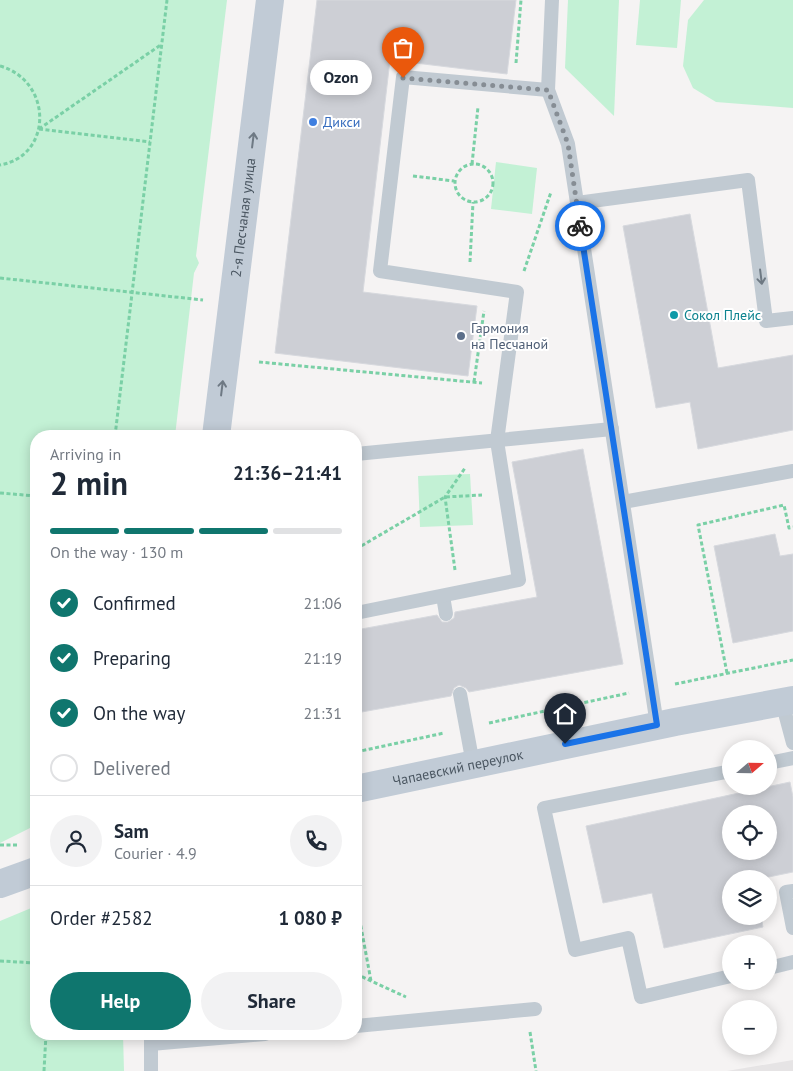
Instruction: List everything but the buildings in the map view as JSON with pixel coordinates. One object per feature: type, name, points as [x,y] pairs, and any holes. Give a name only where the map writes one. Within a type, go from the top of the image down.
[{"type":"street","name":"2-я Песчаная улица","points":[[217,430],[270,0]]},
{"type":"street","name":"Чапаевский переулок","points":[[362,788],[657,725],[787,701]]},
{"type":"street","points":[[0,884],[30,873]]},
{"type":"lane","points":[[552,0],[548,90],[568,144],[657,725]]},
{"type":"lane","points":[[362,612],[520,580],[497,441],[517,292],[380,271],[403,78],[548,90]]},
{"type":"lane","points":[[577,203],[748,180],[766,322],[793,318]]},
{"type":"lane","points":[[362,453],[612,429]]},
{"type":"lane","points":[[623,502],[793,471]]},
{"type":"lane","points":[[443,596],[446,614]]},
{"type":"lane","points":[[460,694],[473,764]]},
{"type":"lane","points":[[787,701],[793,743]]},
{"type":"lane","points":[[778,761],[793,758]]},
{"type":"lane","points":[[722,773],[544,808],[575,950],[628,938],[641,997],[722,978]]},
{"type":"lane","points":[[793,890],[786,892],[793,928]]},
{"type":"lane","points":[[777,966],[793,962]]},
{"type":"lane","points":[[362,1025],[535,1009]]},
{"type":"lane","points":[[151,1040],[151,1071]]},
{"type":"path","points":[[116,430],[168,0]]},
{"type":"path","points":[[514,86],[520,0]]},
{"type":"path","points":[[38,129],[162,44]]},
{"type":"path","points":[[0,66],[12,70],[26,80],[36,95],[40,112],[38,129],[32,145],[19,157],[0,165]]},
{"type":"path","points":[[472,164],[480,84]]},
{"type":"path","points":[[38,129],[150,142]]},
{"type":"path","points":[[472,164],[484,167],[492,177],[493,183],[489,195],[485,199],[473,202],[461,198],[457,193],[454,180],[460,169],[472,164]]},
{"type":"path","points":[[392,174],[454,180]]},
{"type":"path","points":[[517,292],[552,190]]},
{"type":"path","points":[[469,285],[473,202]]},
{"type":"path","points":[[0,278],[206,301]]},
{"type":"path","points":[[474,382],[487,287]]},
{"type":"path","points":[[259,362],[505,384]]},
{"type":"path","points":[[362,545],[445,497],[482,442]]},
{"type":"path","points":[[0,493],[30,496]]},
{"type":"path","points":[[445,497],[505,494]]},
{"type":"path","points":[[445,497],[458,593]]},
{"type":"path","points":[[727,673],[698,524],[784,505],[789,528],[793,527]]},
{"type":"path","points":[[362,751],[652,688],[793,660]]},
{"type":"path","points":[[362,932],[371,981]]},
{"type":"path","points":[[0,961],[30,963]]},
{"type":"path","points":[[44,1071],[46,1040]]},
{"type":"shaded area","points":[[793,1060],[793,1071],[727,1071]]},
{"type":"green space","points":[[0,0],[227,0],[196,256],[199,263],[194,273],[176,430],[30,430],[30,828],[0,843]]},
{"type":"green space","points":[[568,0],[619,0],[614,116],[565,68]]},
{"type":"green space","points":[[640,0],[681,0],[677,48],[636,45]]},
{"type":"green space","points":[[704,0],[793,0],[793,108],[716,102],[693,88],[683,66],[688,20]]},
{"type":"green space","points":[[496,162],[537,168],[532,214],[491,209]]},
{"type":"green space","points":[[470,474],[473,525],[420,527],[418,476]]},
{"type":"green space","points":[[30,908],[30,1040],[123,1040],[124,1071],[0,1071],[0,921]]},
{"type":"way so far","points":[[403,78],[548,90],[568,144],[580,226]]},
{"type":"place","name":"Ozon","points":[[403,78]]},
{"type":"place","name":"Дикси","points":[[313,122]]},
{"type":"place","name":"Сокол Плейс","points":[[674,315]]},
{"type":"place","name":"Гармония на Песчаной","points":[[461,336]]},
{"type":"route","points":[[565,744],[657,725],[580,226]]}]
